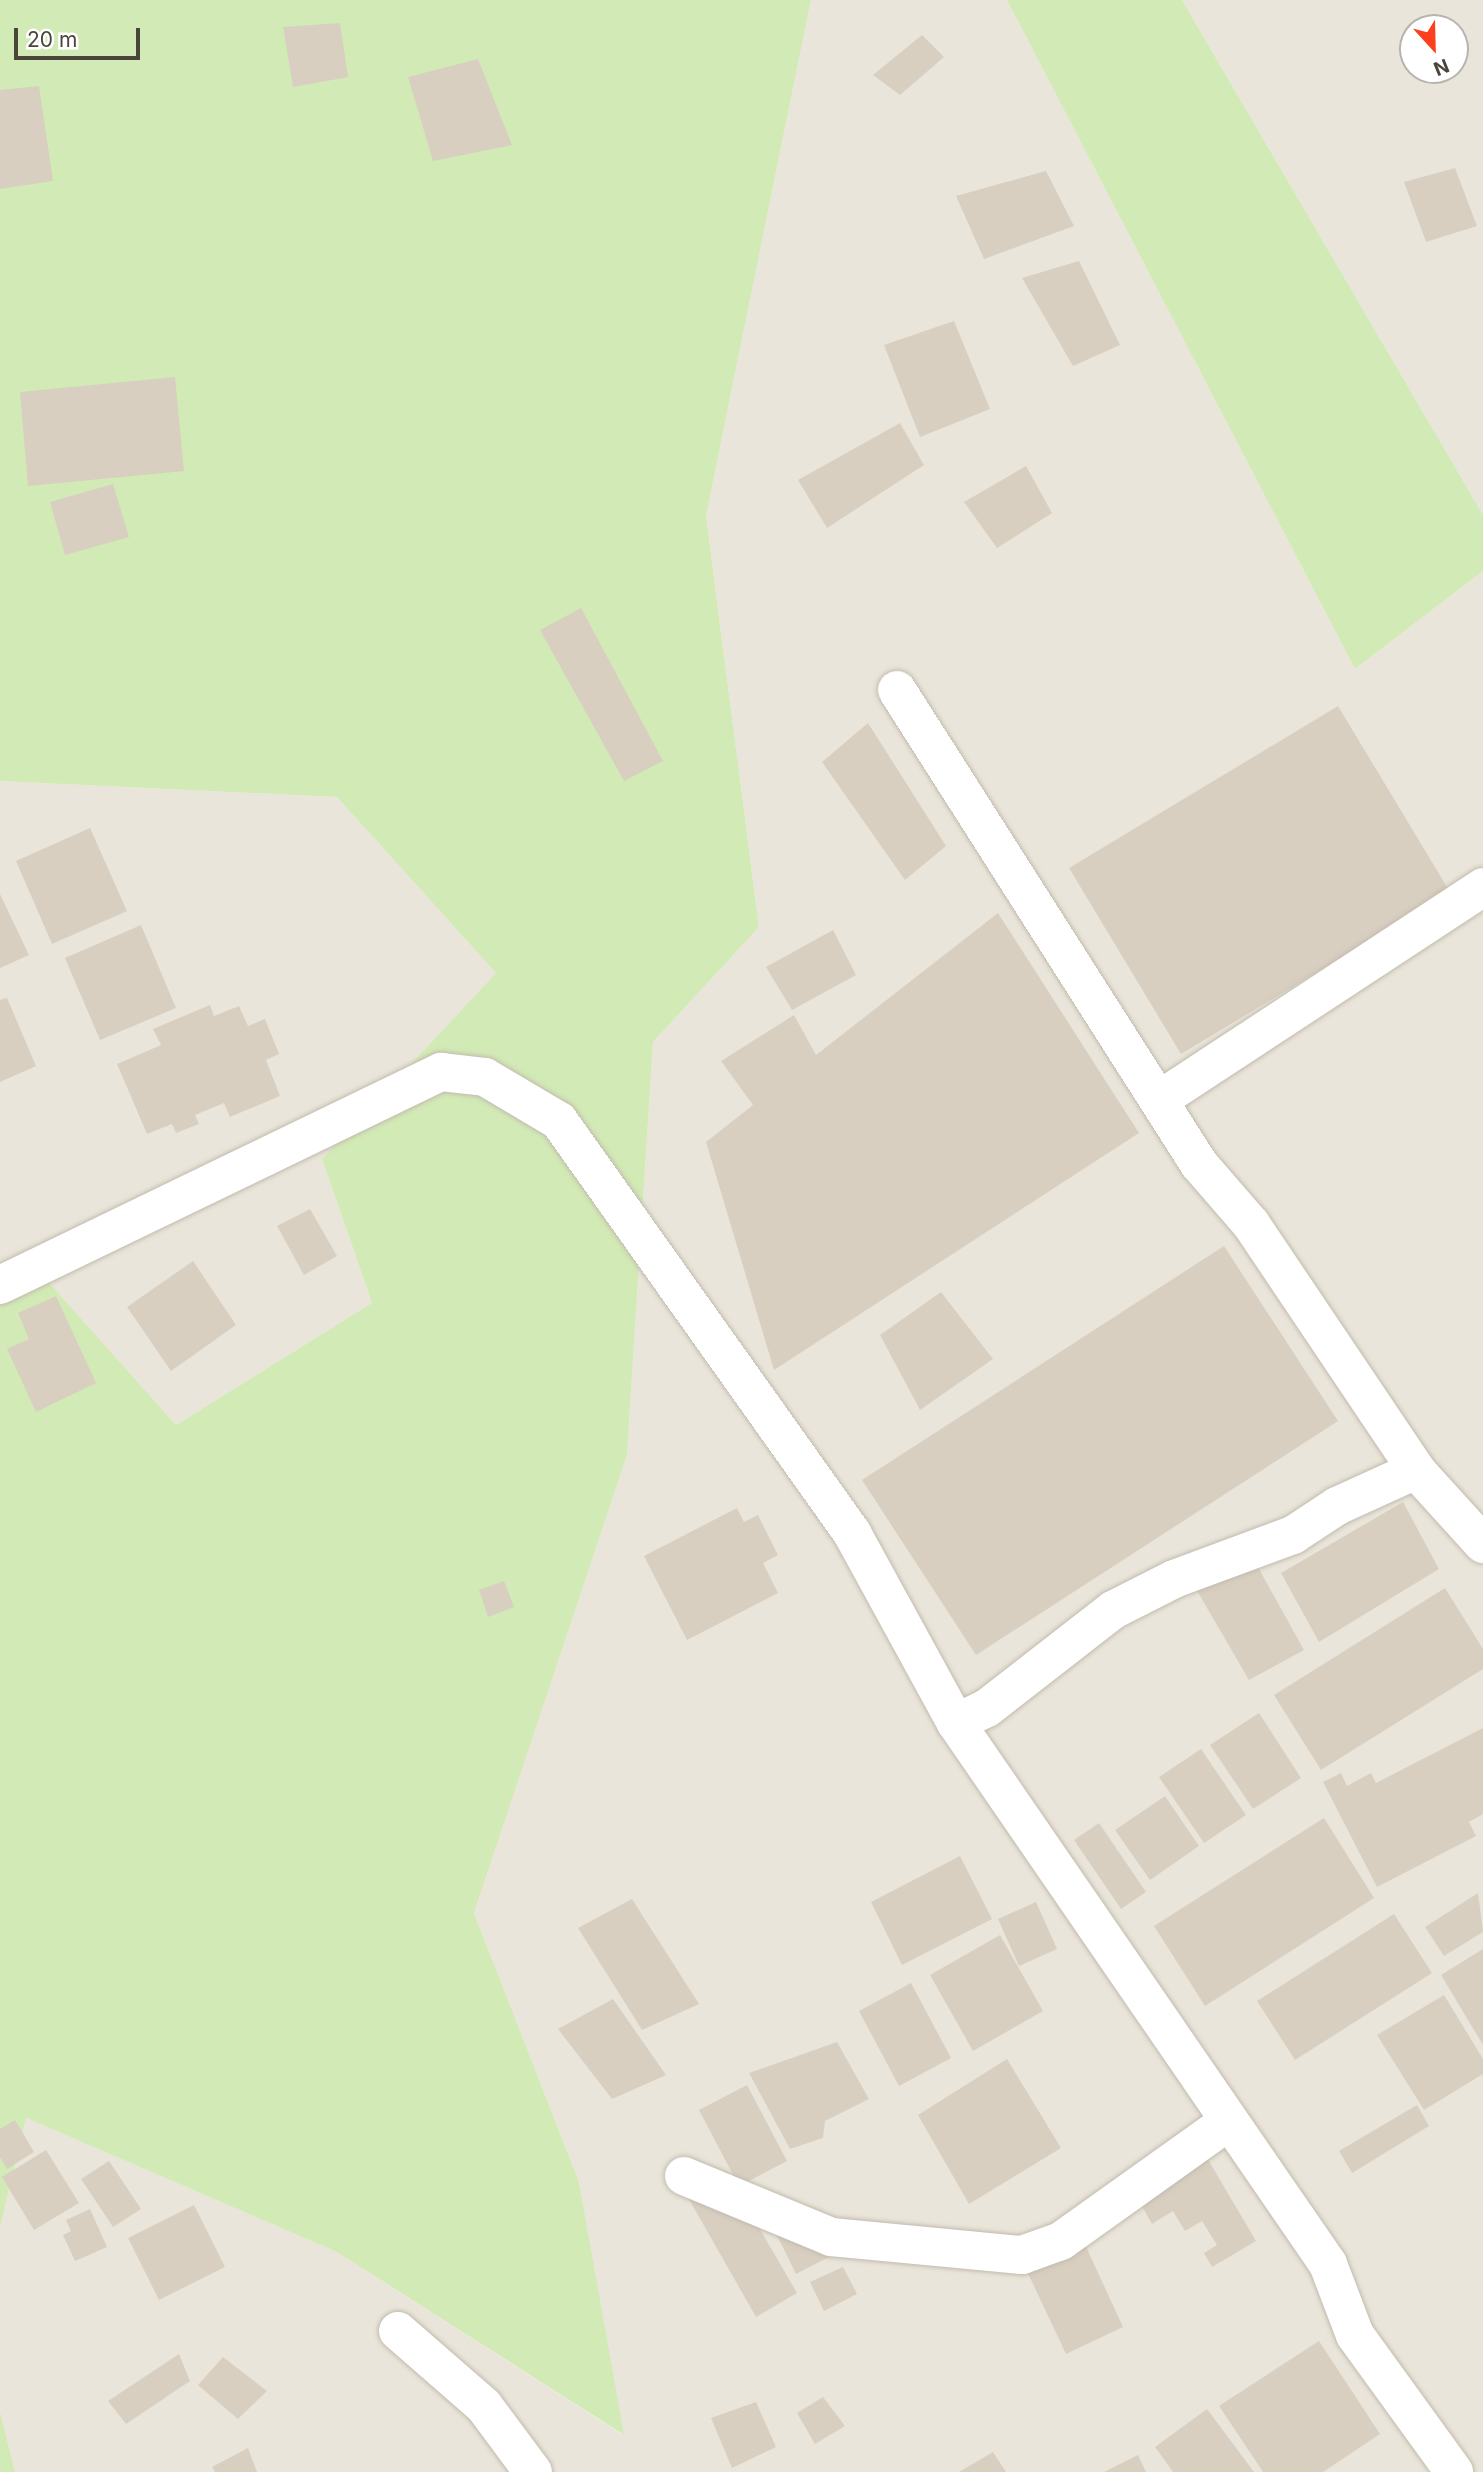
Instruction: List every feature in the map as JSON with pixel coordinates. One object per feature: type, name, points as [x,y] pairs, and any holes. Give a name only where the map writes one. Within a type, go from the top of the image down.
[{"type":"street","points":[[897,690],[1158,1100],[1416,1470],[1480,1531]]},
{"type":"street","points":[[1158,1100],[1483,887]]},
{"type":"street","points":[[0,1284],[441,1073],[466,1071],[506,1087],[559,1121],[688,1297],[766,1419],[852,1533],[956,1723],[1328,2264],[1374,2366],[1454,2472]]},
{"type":"street","points":[[956,1723],[987,1707],[1113,1610],[1174,1579],[1293,1535],[1337,1506],[1416,1470]]},
{"type":"street","points":[[684,2176],[831,2237],[1022,2255],[1062,2241],[1229,2121]]},
{"type":"street","points":[[398,2331],[484,2406],[533,2472]]},
{"type":"shaded area","points":[[811,0],[1007,0],[1355,669],[1483,571],[1483,2472],[15,2472],[0,2411],[0,2228],[26,2118],[337,2252],[623,2435],[579,2182],[474,1913],[627,1455],[653,1042],[759,927],[706,516]]},
{"type":"shaded area","points":[[1182,0],[1483,0],[1483,515]]},
{"type":"shaded area","points":[[0,781],[337,797],[496,973],[322,1159],[372,1303],[176,1425],[43,1276],[0,1299]]},
{"type":"green space","points":[[0,0],[811,0],[706,516],[759,927],[653,1042],[627,1455],[474,1913],[579,2182],[624,2435],[337,2252],[26,2118],[0,2228],[0,1299],[43,1276],[176,1425],[372,1303],[322,1159],[496,973],[337,797],[0,781]]},
{"type":"green space","points":[[1007,0],[1182,0],[1483,515],[1483,571],[1355,669]]},
{"type":"green space","points":[[0,2411],[15,2472],[0,2472]]},
{"type":"building","points":[[340,23],[348,77],[293,87],[283,27]]},
{"type":"building","points":[[922,35],[944,57],[900,95],[873,75]]},
{"type":"building","points":[[478,59],[512,145],[433,161],[408,77]]},
{"type":"building","points":[[39,86],[53,181],[0,189],[0,90]]},
{"type":"building","points":[[1455,168],[1477,226],[1426,242],[1404,182]]},
{"type":"building","points":[[1046,171],[1074,226],[984,259],[956,196]]},
{"type":"building","points":[[1079,261],[1120,345],[1073,366],[1022,278]]},
{"type":"building","points":[[954,321],[990,409],[920,437],[884,345]]},
{"type":"building","points":[[175,377],[184,471],[28,486],[20,392]]},
{"type":"building","points":[[900,423],[924,465],[827,528],[798,480]]},
{"type":"building","points":[[1026,466],[1052,513],[997,548],[964,502]]},
{"type":"building","points":[[113,484],[129,537],[65,555],[50,502]]},
{"type":"building","points":[[581,608],[663,761],[624,781],[540,630]]},
{"type":"building","points":[[1338,706],[1450,892],[1181,1054],[1069,868]]},
{"type":"building","points":[[868,723],[946,846],[905,880],[822,762]]},
{"type":"building","points":[[90,828],[127,911],[52,944],[16,861]]},
{"type":"building","points":[[0,894],[29,955],[0,968]]},
{"type":"building","points":[[998,913],[1139,1133],[774,1370],[706,1142],[753,1105],[721,1061],[794,1015],[816,1055]]},
{"type":"building","points":[[141,925],[176,1008],[100,1040],[65,958]]},
{"type":"building","points":[[833,930],[856,975],[792,1010],[766,967]]},
{"type":"building","points":[[7,998],[36,1066],[0,1082],[0,1000]]},
{"type":"building","points":[[210,1005],[214,1016],[239,1006],[248,1026],[265,1019],[279,1054],[266,1060],[280,1096],[230,1117],[224,1103],[195,1115],[199,1124],[176,1133],[172,1124],[147,1134],[117,1064],[161,1045],[153,1029]]},
{"type":"building","points":[[310,1209],[337,1256],[304,1275],[277,1226]]},
{"type":"building","points":[[1224,1246],[1338,1421],[976,1655],[862,1480]]},
{"type":"building","points":[[193,1261],[236,1325],[171,1371],[127,1307]]},
{"type":"building","points":[[941,1292],[993,1359],[920,1410],[880,1335]]},
{"type":"building","points":[[56,1296],[96,1383],[36,1412],[7,1349],[29,1339],[18,1313]]},
{"type":"building","points":[[1403,1502],[1439,1569],[1319,1642],[1281,1573]]},
{"type":"building","points":[[737,1508],[744,1522],[758,1515],[778,1555],[763,1563],[778,1593],[687,1640],[644,1556]]},
{"type":"building","points":[[1254,1560],[1304,1650],[1249,1680],[1196,1589]]},
{"type":"building","points":[[504,1581],[514,1607],[488,1617],[479,1590]]},
{"type":"building","points":[[1445,1588],[1483,1649],[1483,1669],[1321,1770],[1274,1695]]},
{"type":"building","points":[[1259,1713],[1301,1778],[1253,1809],[1210,1745]]},
{"type":"building","points":[[1483,1728],[1483,1814],[1469,1822],[1476,1836],[1377,1887],[1323,1782],[1341,1773],[1347,1786],[1371,1773],[1376,1783]]},
{"type":"building","points":[[1201,1749],[1246,1815],[1204,1843],[1159,1777]]},
{"type":"building","points":[[1165,1796],[1199,1846],[1150,1880],[1115,1830]]},
{"type":"building","points":[[1324,1818],[1374,1898],[1205,2006],[1154,1926]]},
{"type":"building","points":[[1099,1823],[1146,1892],[1121,1909],[1074,1840]]},
{"type":"building","points":[[960,1856],[992,1919],[902,1965],[871,1902]]},
{"type":"building","points":[[1478,1893],[1483,1932],[1444,1956],[1425,1927]]},
{"type":"building","points":[[632,1899],[699,2004],[642,2030],[578,1928]]},
{"type":"building","points":[[1036,1902],[1057,1949],[1019,1966],[998,1919]]},
{"type":"building","points":[[1394,1914],[1432,1973],[1295,2060],[1257,2001]]},
{"type":"building","points":[[1000,1935],[1043,2011],[973,2051],[930,1975]]},
{"type":"building","points":[[1483,1949],[1483,2045],[1441,1975]]},
{"type":"building","points":[[911,1983],[951,2058],[899,2086],[859,2011]]},
{"type":"building","points":[[1444,1995],[1483,2059],[1483,2074],[1424,2110],[1377,2035]]},
{"type":"building","points":[[613,1999],[666,2075],[612,2099],[558,2029]]},
{"type":"building","points":[[837,2042],[869,2099],[825,2121],[823,2138],[790,2149],[749,2073]]},
{"type":"building","points":[[1007,2059],[1061,2148],[969,2204],[918,2115]]},
{"type":"building","points":[[747,2085],[787,2161],[739,2186],[699,2110]]},
{"type":"building","points":[[1417,2105],[1429,2126],[1352,2173],[1339,2151]]},
{"type":"building","points":[[15,2120],[34,2152],[7,2169],[0,2157],[0,2129]]},
{"type":"building","points":[[46,2150],[79,2203],[34,2230],[2,2177]]},
{"type":"building","points":[[1203,2151],[1256,2241],[1212,2267],[1204,2253],[1217,2245],[1202,2221],[1185,2231],[1173,2211],[1152,2224],[1133,2191]]},
{"type":"building","points":[[109,2161],[141,2209],[113,2227],[81,2179]]},
{"type":"building","points":[[726,2171],[797,2293],[756,2317],[686,2194]]},
{"type":"building","points":[[800,2204],[829,2257],[796,2274],[769,2219]]},
{"type":"building","points":[[194,2205],[225,2267],[159,2300],[128,2238]]},
{"type":"building","points":[[90,2209],[107,2247],[75,2261],[63,2235],[71,2231],[66,2220]]},
{"type":"building","points":[[1082,2238],[1123,2327],[1066,2354],[1024,2265]]},
{"type":"building","points":[[843,2267],[857,2294],[824,2311],[810,2282]]},
{"type":"building","points":[[1319,2341],[1380,2434],[1323,2472],[1263,2472],[1219,2406]]},
{"type":"building","points":[[179,2354],[190,2381],[126,2424],[108,2401]]},
{"type":"building","points":[[223,2357],[267,2391],[238,2419],[198,2385]]},
{"type":"building","points":[[823,2397],[845,2426],[815,2444],[797,2413]]},
{"type":"building","points":[[756,2402],[776,2447],[732,2468],[711,2418]]},
{"type":"building","points":[[1207,2409],[1254,2472],[1173,2472],[1155,2447]]},
{"type":"building","points":[[248,2448],[257,2472],[215,2472],[212,2467]]},
{"type":"building","points":[[993,2452],[1006,2472],[959,2472]]},
{"type":"building","points":[[1138,2455],[1146,2472],[1104,2472]]}]
